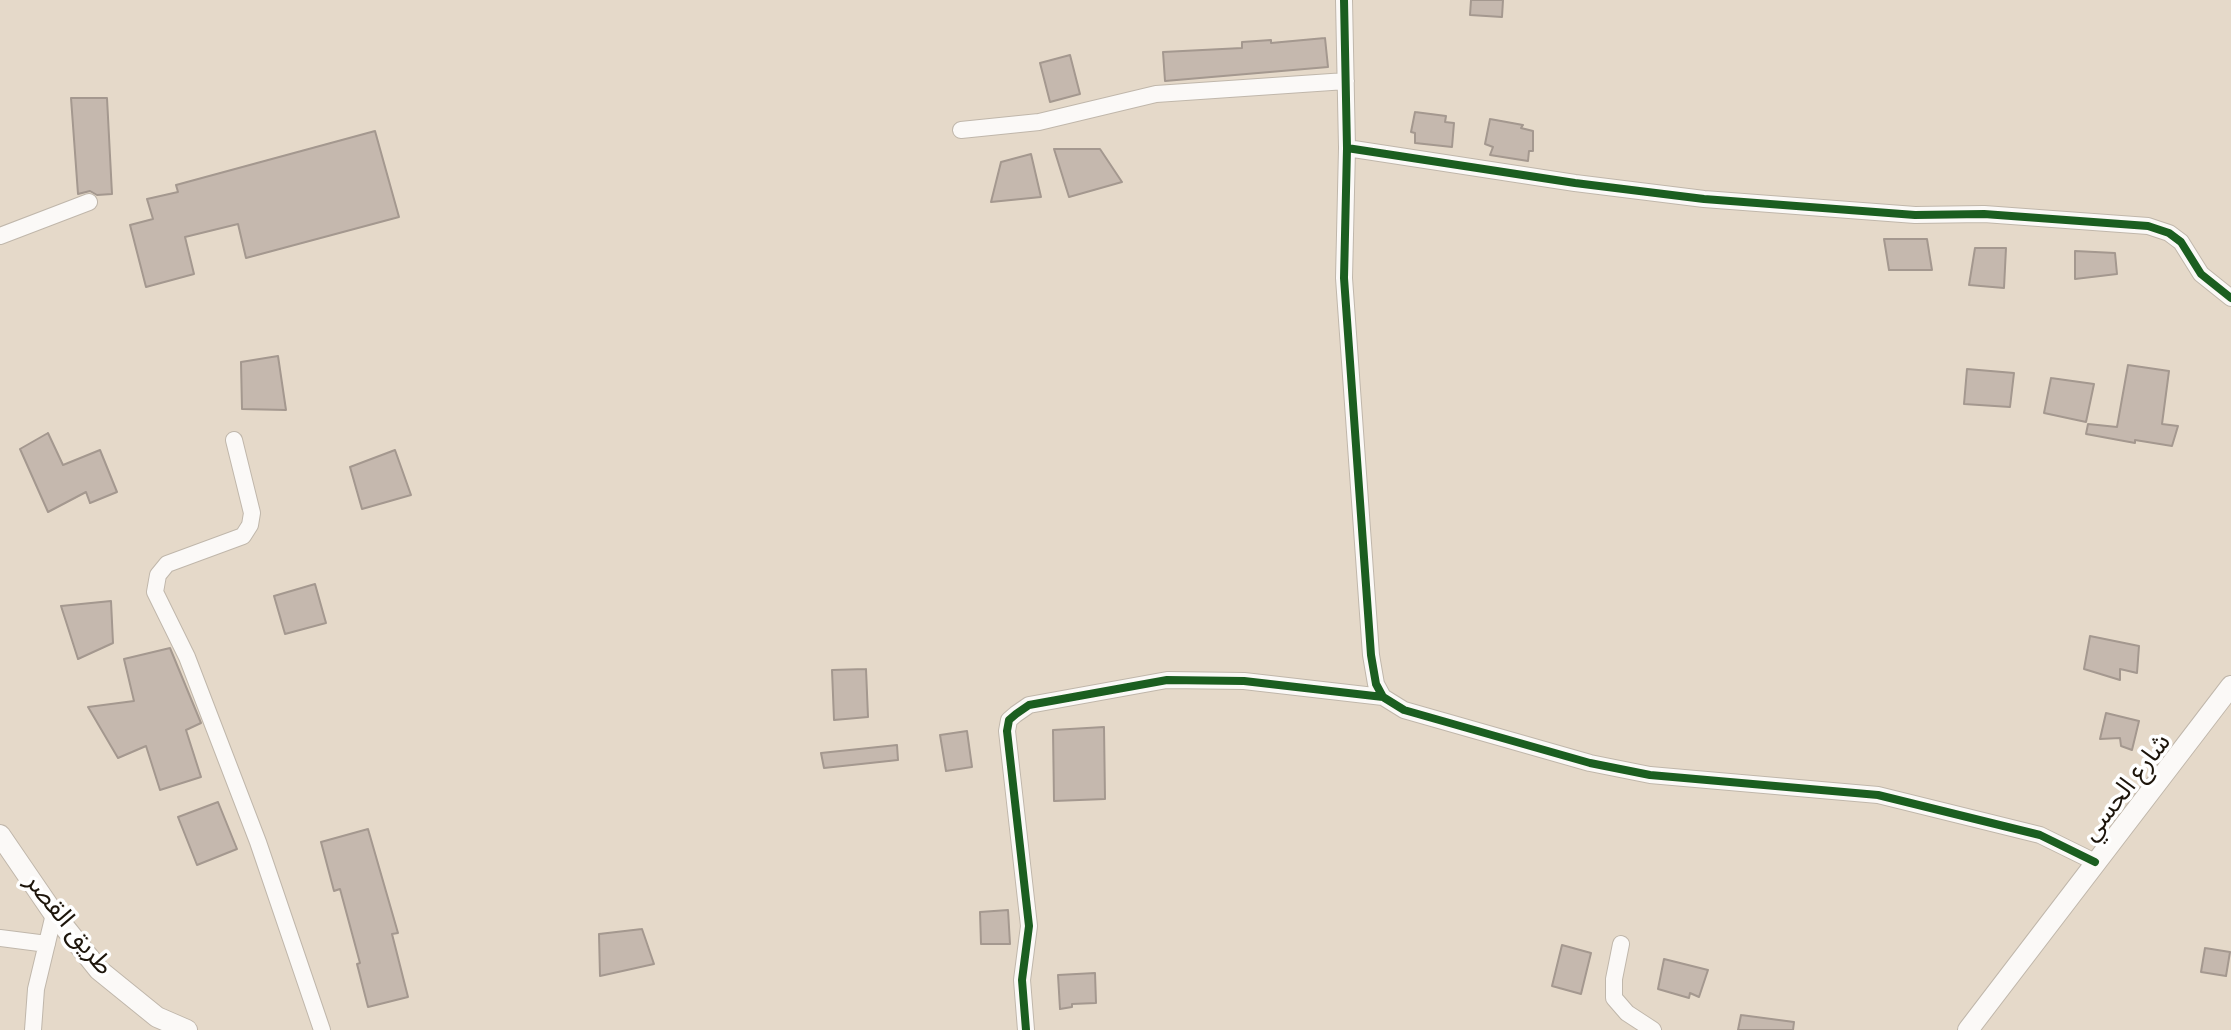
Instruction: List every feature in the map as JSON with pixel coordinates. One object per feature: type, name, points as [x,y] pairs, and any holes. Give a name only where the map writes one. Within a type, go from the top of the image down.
[{"type":"street","points":[[1344,0],[1347,148],[1344,278],[1371,655],[1376,684],[1383,697]]},
{"type":"street","points":[[961,130],[1039,122],[1156,94],[1346,81]]},
{"type":"street","points":[[1347,148],[1575,183],[1704,199],[1915,215],[1984,214],[2148,226],[2169,233],[2181,242],[2201,274],[2231,298]]},
{"type":"street","points":[[0,236],[89,202]]},
{"type":"street","points":[[234,440],[252,513],[250,525],[243,536],[167,564],[158,575],[155,592],[192,670],[258,842],[322,1030]]},
{"type":"street","points":[[1026,1030],[1022,980],[1029,926],[1007,731],[1009,720],[1029,705],[1167,680],[1244,681],[1383,697],[1404,710],[1590,763],[1650,775],[1878,795],[2040,835],[2095,862]]},
{"type":"street","name":"شارع الحسي","points":[[1968,1030],[2231,686]]},
{"type":"street","name":"طريق القصر","points":[[0,835],[54,914],[99,970],[157,1017],[187,1030]]},
{"type":"street","points":[[33,1030],[36,989],[54,914]]},
{"type":"street","points":[[0,938],[47,944]]},
{"type":"street","points":[[1621,944],[1614,979],[1614,998],[1627,1013],[1653,1030]]},
{"type":"building","points":[[1471,0],[1503,0],[1502,17],[1470,15]]},
{"type":"building","points":[[1325,38],[1328,67],[1165,81],[1163,52],[1242,48],[1242,42]]},
{"type":"building","points":[[1070,55],[1080,94],[1050,102],[1040,63]]},
{"type":"building","points":[[71,98],[107,98],[112,194],[97,195],[90,191],[78,194]]},
{"type":"building","points":[[1415,112],[1446,116],[1445,122],[1454,123],[1452,147],[1415,143],[1415,133],[1411,132]]},
{"type":"building","points":[[1490,119],[1523,125],[1521,128],[1533,131],[1533,151],[1529,151],[1528,161],[1490,155],[1493,147],[1485,144]]},
{"type":"building","points":[[375,131],[399,217],[246,258],[238,224],[185,237],[194,274],[146,287],[130,225],[153,219],[147,199],[178,192],[176,185]]},
{"type":"building","points":[[1054,149],[1100,149],[1122,182],[1069,197]]},
{"type":"building","points":[[1031,154],[1041,197],[991,202],[1001,162]]},
{"type":"building","points":[[1884,239],[1927,239],[1932,270],[1889,270]]},
{"type":"building","points":[[1975,248],[2006,248],[2004,288],[1969,285]]},
{"type":"building","points":[[2075,251],[2115,253],[2117,274],[2075,279]]},
{"type":"building","points":[[278,356],[286,410],[242,409],[241,362]]},
{"type":"building","points":[[2128,365],[2169,371],[2162,424],[2178,426],[2172,446],[2086,434],[2088,424],[2117,427]]},
{"type":"building","points":[[1967,369],[2014,373],[2010,407],[1964,404]]},
{"type":"building","points":[[2051,378],[2094,384],[2086,422],[2044,413]]},
{"type":"building","points":[[48,433],[63,465],[100,450],[117,492],[90,503],[86,492],[48,512],[20,449]]},
{"type":"building","points":[[395,450],[411,495],[362,509],[350,467]]},
{"type":"building","points":[[315,584],[326,623],[285,634],[274,596]]},
{"type":"building","points":[[111,601],[113,643],[78,659],[61,606]]},
{"type":"building","points":[[2090,636],[2139,646],[2137,673],[2120,669],[2120,680],[2084,669]]},
{"type":"building","points":[[170,648],[201,723],[186,730],[201,777],[160,790],[146,746],[118,758],[88,707],[134,701],[124,659]]},
{"type":"building","points":[[866,669],[868,717],[834,720],[832,670]]},
{"type":"building","points":[[2106,713],[2139,721],[2132,750],[2121,746],[2120,738],[2100,739]]},
{"type":"building","points":[[1104,727],[1105,799],[1054,801],[1053,730]]},
{"type":"building","points":[[967,731],[972,767],[946,771],[940,735]]},
{"type":"building","points":[[897,745],[898,760],[824,768],[821,753]]},
{"type":"building","points":[[218,802],[237,849],[197,865],[178,817]]},
{"type":"building","points":[[368,829],[398,933],[392,934],[408,997],[368,1007],[340,889],[334,891],[321,842]]},
{"type":"building","points":[[1008,910],[1010,944],[981,944],[980,912]]},
{"type":"building","points":[[642,929],[654,964],[600,976],[599,934]]},
{"type":"building","points":[[1562,945],[1591,953],[1581,994],[1552,986]]},
{"type":"building","points":[[2205,948],[2230,952],[2226,976],[2201,972]]},
{"type":"building","points":[[1664,959],[1708,970],[1699,997],[1690,993],[1689,998],[1658,989]]},
{"type":"building","points":[[1095,973],[1096,1003],[1072,1004],[1072,1007],[1060,1009],[1058,975]]},
{"type":"building","points":[[1741,1015],[1794,1022],[1793,1030],[1738,1030]]},
{"type":"cycle path","points":[[1344,0],[1347,148],[1344,278],[1371,655],[1376,684],[1383,697],[1404,710],[1590,763],[1650,775],[1878,795],[2040,835],[2095,862]]},
{"type":"cycle path","points":[[1347,148],[1575,183],[1704,199],[1915,215],[1984,214],[2148,226],[2169,233],[2181,242],[2201,274],[2231,298]]},
{"type":"cycle path","points":[[1026,1030],[1022,980],[1029,926],[1007,731],[1009,720],[1029,705],[1167,680],[1244,681],[1383,697]]}]
